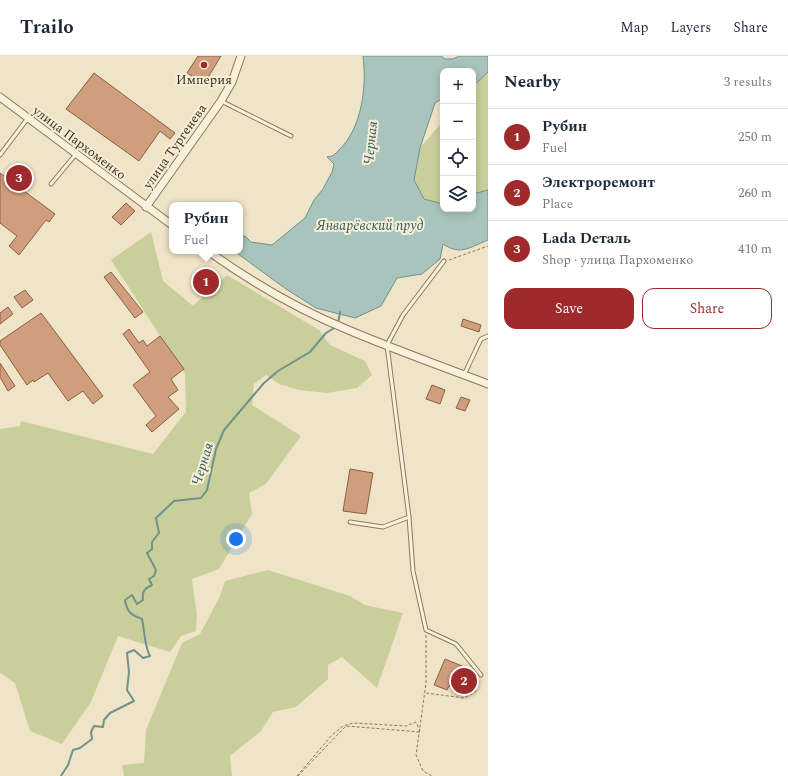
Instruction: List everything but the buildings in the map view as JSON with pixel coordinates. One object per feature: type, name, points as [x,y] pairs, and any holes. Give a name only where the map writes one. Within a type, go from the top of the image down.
[{"type":"street","name":"улица Тургенева","points":[[146,207],[221,101],[232,82],[241,56]]},
{"type":"street","name":"улица Пархоменко","points":[[0,97],[169,223]]},
{"type":"street","points":[[213,254],[265,288],[320,318],[485,383]]},
{"type":"lane","points":[[221,101],[291,136]]},
{"type":"lane","points":[[0,156],[28,118]]},
{"type":"lane","points":[[51,184],[76,154]]},
{"type":"lane","points":[[444,261],[402,315],[388,345],[413,571],[426,630],[456,644],[481,675]]},
{"type":"lane","points":[[464,375],[481,339],[488,336]]},
{"type":"lane","points":[[350,522],[383,527],[408,517]]},
{"type":"path","points":[[444,261],[488,246]]},
{"type":"path","points":[[426,630],[425,693],[416,755],[424,771],[432,776]]},
{"type":"path","points":[[425,693],[464,698],[475,692],[481,675]]},
{"type":"path","points":[[298,776],[332,735],[343,726],[353,723],[406,726],[416,722],[420,732]]},
{"type":"path","points":[[298,776],[346,726],[420,732]]},
{"type":"green space","points":[[488,72],[488,190],[476,193],[476,104],[476,83]]},
{"type":"green space","points":[[440,125],[440,203],[424,199],[414,180],[420,148]]},
{"type":"green space","points":[[151,232],[163,281],[193,306],[227,275],[319,330],[330,345],[365,361],[372,375],[357,388],[327,393],[299,390],[279,384],[266,375],[254,384],[252,405],[301,436],[266,484],[249,493],[252,514],[219,569],[192,579],[197,616],[196,631],[181,636],[170,652],[118,636],[91,702],[62,744],[30,731],[15,683],[0,673],[0,429],[20,426],[21,421],[153,454],[186,412],[185,374],[111,260]]},
{"type":"green space","points":[[268,570],[350,596],[365,605],[403,613],[377,688],[342,657],[328,665],[328,679],[296,707],[273,712],[261,731],[230,756],[232,776],[124,776],[122,765],[144,763],[146,730],[182,643],[200,634],[220,596],[225,581]]},
{"type":"water","name":"Январёвский пруд","points":[[363,56],[441,56],[445,59],[453,59],[459,56],[488,56],[488,72],[476,83],[476,68],[440,68],[440,100],[435,103],[420,148],[414,180],[424,199],[440,203],[440,212],[476,212],[476,193],[488,190],[488,240],[471,248],[460,250],[449,248],[443,244],[440,259],[422,274],[397,278],[381,306],[355,318],[316,308],[286,289],[238,254],[243,254],[243,236],[251,242],[272,245],[305,218],[314,200],[323,189],[332,172],[334,164],[327,157],[335,154],[347,141],[353,130],[361,106],[364,80]]},
{"type":"waterway","name":"Черная","points":[[338,324],[340,312]]},
{"type":"waterway","name":"Черная","points":[[61,776],[68,765],[73,750],[80,748],[92,739],[91,732],[94,726],[103,727],[104,720],[110,713],[134,701],[127,690],[129,672],[127,653],[134,650],[143,658],[150,656],[142,619],[130,612],[125,600],[132,595],[137,604],[143,600],[144,591],[152,585],[149,579],[154,576],[156,570],[147,553],[152,549],[152,542],[159,533],[156,518],[174,501],[201,498],[207,490],[216,449],[224,430],[264,383],[278,371],[310,352],[326,333],[336,327]]},
{"type":"place","name":"Империя","points":[[204,65]]},
{"type":"place","name":"Lada Dеталь","points":[[19,178]]},
{"type":"place","name":"Рубин","points":[[206,282]]},
{"type":"place","name":"Электроремонт","points":[[464,681]]}]
